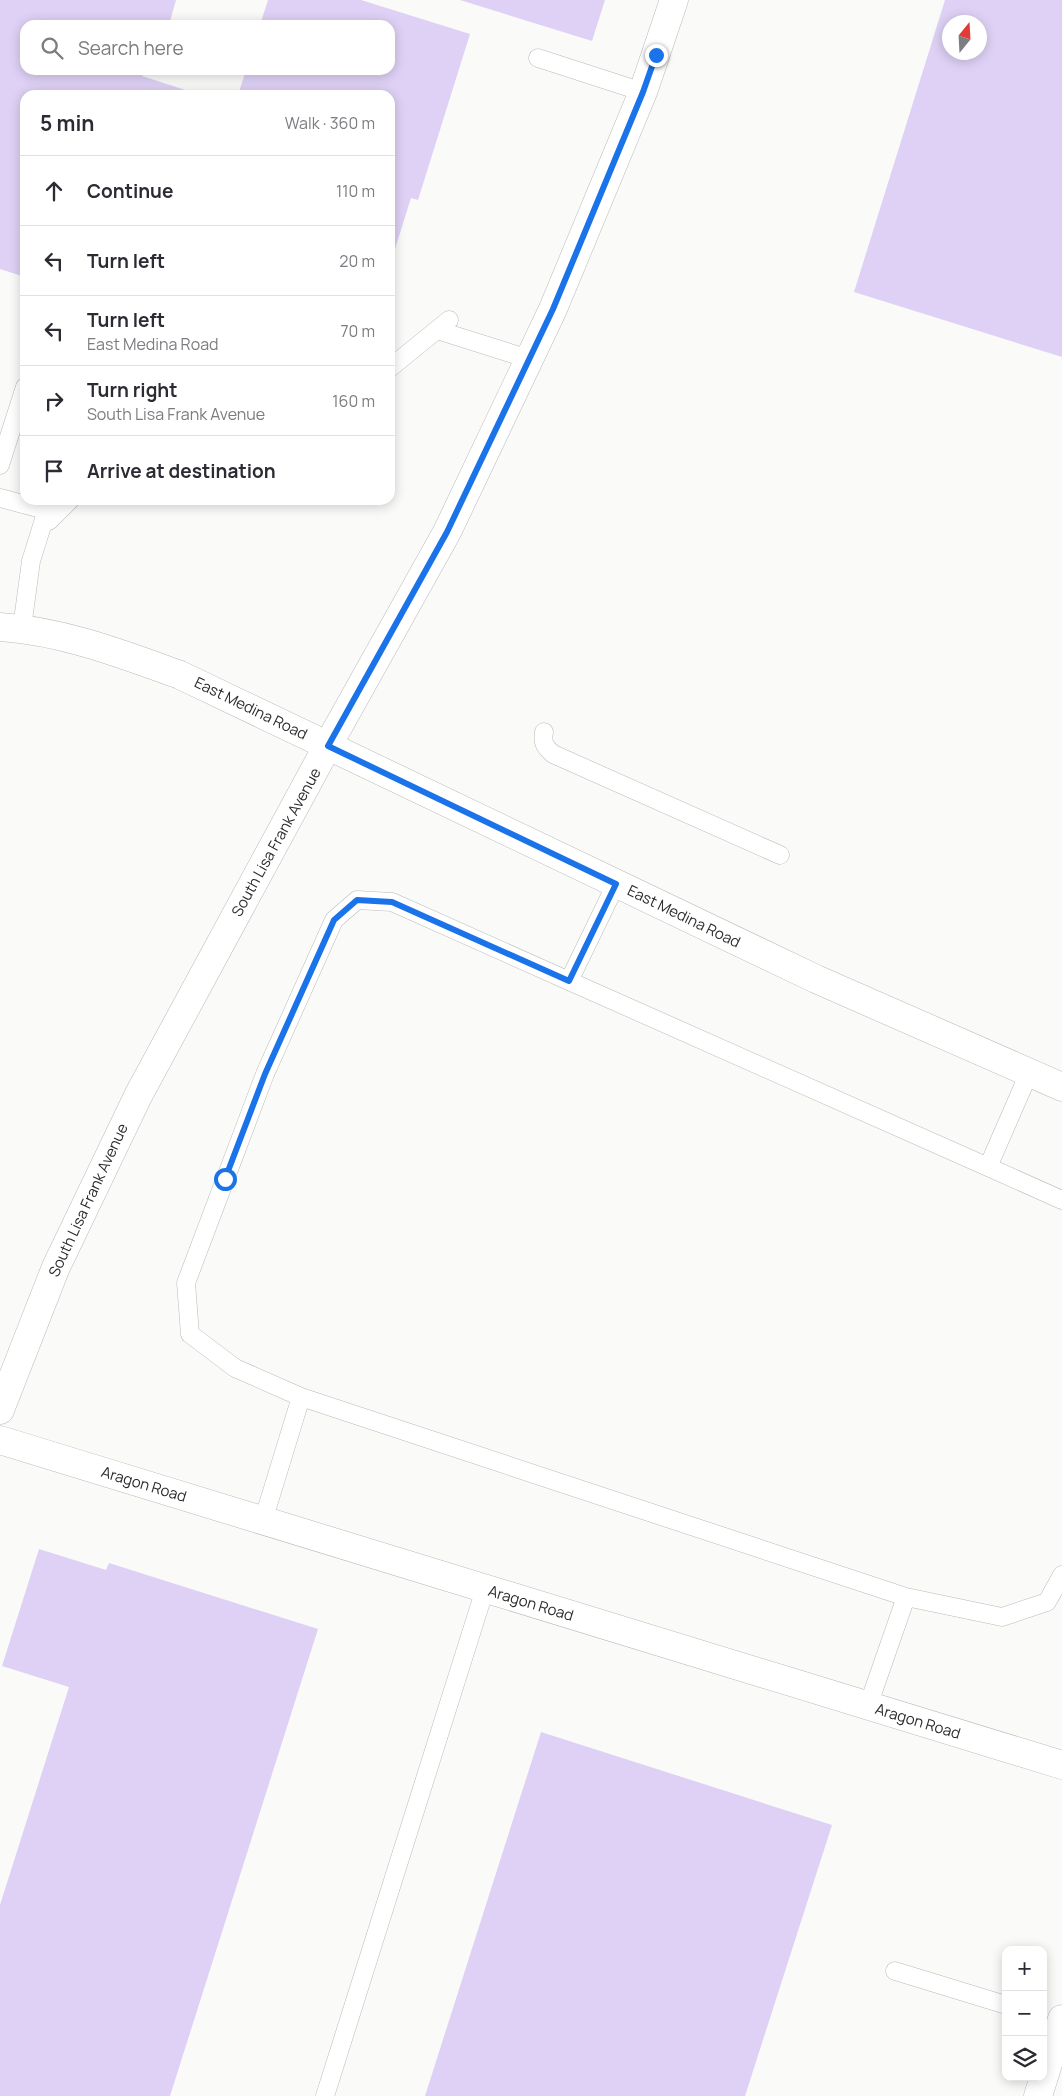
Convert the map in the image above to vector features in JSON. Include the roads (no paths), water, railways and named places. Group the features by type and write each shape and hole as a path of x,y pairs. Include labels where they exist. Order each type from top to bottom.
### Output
{"street":[{"name":"South Lisa Frank Avenue","path":"0,1410 56,1267 139,1094 328,746 447,532 557,300 643,92 674,0"},
{"name":"East Medina Road","path":"11,627 103,648 180,674 816,979 1062,1087"},
{"name":"Aragon Road","path":"0,1440 1062,1765"},
{"path":"1038,2096 1055,2019"}],"lane":[{"path":"538,58 643,92"},
{"path":"395,364 443,325 529,359"},
{"path":"0,465 20,403"},
{"path":"0,498 20,502"},
{"path":"11,627 41,528 51,508 36,505"},
{"path":"544,732 543,740 545,747 553,754 780,855"},
{"path":"569,981 616,884"},
{"path":"1062,1200 392,902 357,900 334,920 265,1074 186,1283 190,1334 235,1368 301,1398 906,1597 1002,1617 1047,1602 1062,1575"},
{"path":"988,1167 1029,1073"},
{"path":"264,1521 301,1398"},
{"path":"325,2096 485,1589"},
{"path":"868,1706 906,1597"},
{"path":"895,1971 1002,2004"}]}
